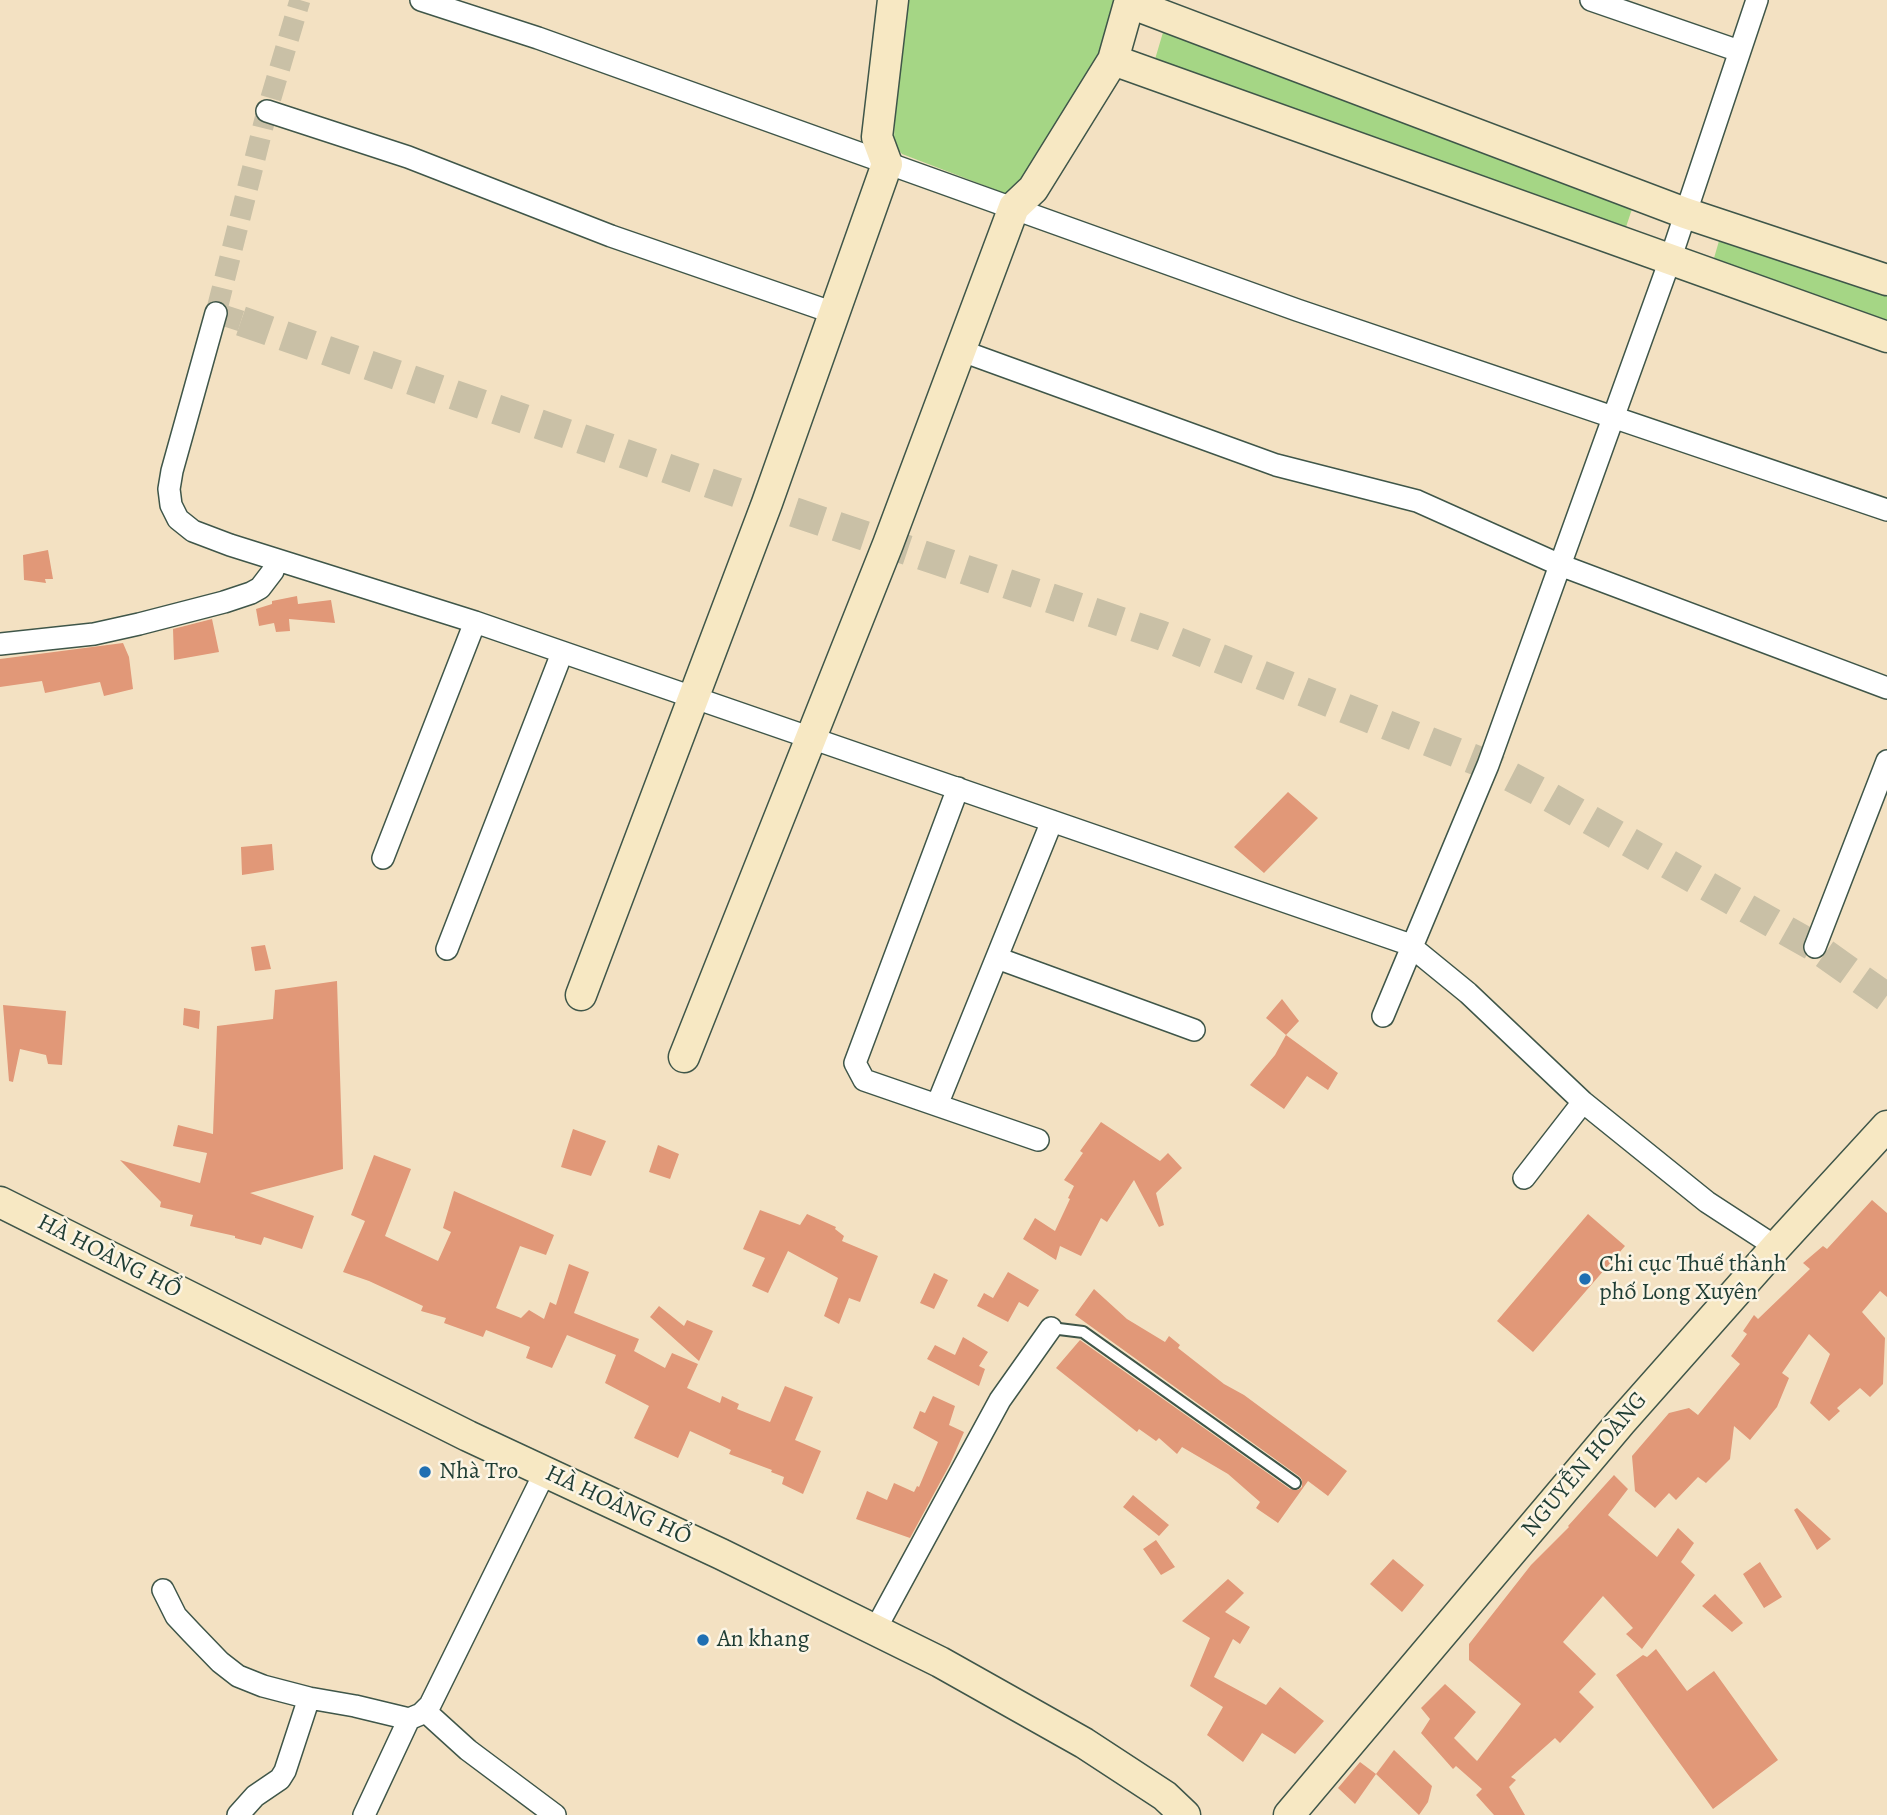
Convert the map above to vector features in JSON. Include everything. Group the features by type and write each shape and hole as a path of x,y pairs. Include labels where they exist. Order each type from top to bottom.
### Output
{"street":[{"path":"421,0 551,43 1297,310 1887,510"},
{"path":"581,995 766,503 887,164 877,137 893,0"},
{"path":"1591,0 1739,51"},
{"path":"1382,1016 1488,765 1670,260 1757,0"},
{"path":"684,1057 962,351 1014,207 1033,189 1113,60 1130,1 1685,213 1887,280"},
{"path":"1113,60 1887,337"},
{"path":"267,111 408,157 611,236 834,313"},
{"path":"216,313 169,489 171,505 178,519 193,531 694,696 1411,947 1468,993 1583,1102 1707,1202 1776,1247"},
{"path":"962,351 1276,465 1417,501 1560,565 1887,688"},
{"path":"0,645 94,634 224,602 260,588 273,571 276,560"},
{"path":"383,858 475,622"},
{"path":"447,948 562,653"},
{"path":"1815,947 1887,761"},
{"path":"958,788 855,1063 864,1080 1038,1140"},
{"path":"937,1105 1052,821"},
{"path":"997,958 1194,1030"},
{"path":"1524,1178 1583,1102"},
{"name":"NGUYỄN HOÀNG","path":"1290,1813 1621,1422 1887,1126"},
{"name":"HÀ HOÀNG HỔ","path":"0,1202 468,1436 722,1554 881,1618 940,1662 1084,1742 1164,1796 1185,1815"},
{"path":"881,1618 1000,1400 1051,1328"},
{"path":"364,1815 545,1472"},
{"path":"163,1590 176,1616 220,1662 238,1676 263,1686 309,1698 417,1715 555,1815"},
{"path":"238,1815 255,1796 280,1779 285,1772 309,1698"}],"lane":[{"path":"1051,1328 1083,1332 1295,1483"}],"green space":[{"path":"905,0 1116,0 1092,75 1030,177 1011,191 1004,193 902,154 897,148 894,139 897,68"},
{"path":"1164,29 1634,203 1624,233 1153,66"},
{"path":"1721,234 1887,288 1887,320 1712,265"}],"building":[{"path":"48,550 53,579 45,579 46,583 24,580 23,555"},
{"path":"297,596 298,604 331,600 335,623 289,619 290,631 276,632 274,623 259,626 256,609 272,604 272,601"},
{"path":"212,619 219,652 174,660 173,629"},
{"path":"123,643 129,657 133,689 104,696 100,682 45,693 42,681 0,687 0,659"},
{"path":"1288,792 1318,818 1264,873 1234,847"},
{"path":"272,844 274,870 242,875 241,847"},
{"path":"265,945 271,969 255,971 251,947"},
{"path":"337,981 343,1169 250,1193 314,1216 302,1249 264,1237 261,1245 190,1226 193,1215 160,1207 161,1202 120,1160 200,1183 207,1153 173,1146 178,1125 213,1134 217,1026 273,1019 275,990"},
{"path":"1282,999 1299,1021 1286,1035 1266,1018"},
{"path":"3,1005 66,1011 62,1065 48,1064 46,1055 20,1049 13,1082 9,1081"},
{"path":"184,1008 200,1011 199,1029 183,1025"},
{"path":"1286,1035 1338,1073 1328,1090 1307,1076 1284,1109 1250,1085 1275,1055"},
{"path":"1101,1122 1160,1161 1168,1153 1182,1168 1156,1193 1164,1225 1159,1227 1134,1180 1107,1222 1101,1218 1081,1256 1060,1246 1056,1260 1023,1239 1035,1218 1055,1231 1074,1186 1064,1180 1083,1153 1080,1151"},
{"path":"573,1129 606,1141 591,1176 561,1167"},
{"path":"658,1145 679,1154 670,1179 649,1172"},
{"path":"374,1155 411,1169 385,1236 438,1261 451,1232 443,1228 454,1191 554,1235 546,1255 520,1246 496,1308 521,1318 529,1310 544,1319 550,1302 556,1305 569,1264 589,1272 574,1313 639,1339 634,1351 665,1368 672,1353 698,1364 687,1388 720,1403 722,1396 739,1404 737,1409 770,1422 785,1386 813,1397 795,1440 821,1451 803,1494 782,1484 784,1477 771,1472 772,1470 729,1454 731,1450 690,1431 678,1458 634,1438 649,1406 605,1383 616,1355 567,1335 552,1368 526,1358 530,1347 486,1330 483,1337 444,1323 446,1318 421,1311 423,1306 343,1272 365,1221 351,1215"},
{"path":"1872,1200 1887,1213 1887,1297 1880,1291 1862,1312 1885,1338 1883,1384 1870,1397 1860,1388 1837,1408 1840,1411 1829,1421 1810,1403 1830,1354 1809,1334 1782,1373 1789,1378 1777,1407 1750,1440 1734,1426 1730,1459 1706,1483 1698,1477 1676,1500 1669,1493 1655,1508 1635,1491 1632,1456 1669,1413 1689,1408 1698,1415 1740,1364 1731,1356 1747,1334 1743,1331 1754,1315 1758,1319 1810,1269 1803,1263 1823,1246 1827,1249"},
{"path":"760,1210 800,1225 807,1214 836,1227 844,1236 842,1241 878,1256 860,1302 849,1298 839,1324 824,1316 838,1278 788,1251 768,1293 752,1286 765,1258 743,1249"},
{"path":"1588,1214 1625,1246 1533,1352 1497,1321"},
{"path":"1008,1272 1039,1290 1028,1307 1019,1302 1008,1322 977,1306 984,1293 993,1298"},
{"path":"934,1273 948,1280 934,1309 920,1303"},
{"path":"1094,1289 1127,1319 1165,1342 1169,1336 1180,1345 1178,1348 1224,1384 1244,1395 1347,1471 1328,1496 1308,1481 1278,1523 1256,1508 1260,1502 1228,1474 1182,1447 1177,1454 1159,1438 1156,1441 1139,1429 1137,1432 1056,1368 1080,1340 1290,1489 1298,1490 1302,1487 1300,1477 1075,1315"},
{"path":"659,1306 684,1326 687,1320 713,1331 699,1361 650,1317"},
{"path":"963,1337 988,1352 979,1366 985,1369 979,1386 927,1359 935,1345 955,1355"},
{"path":"933,1396 955,1406 949,1425 964,1432 910,1538 856,1519 867,1491 887,1500 894,1483 914,1492 917,1486 919,1487 938,1442 913,1428 920,1411 925,1413"},
{"path":"1614,1475 1628,1489 1608,1515 1657,1557 1678,1528 1694,1543 1681,1562 1695,1575 1642,1649 1626,1634 1633,1628 1603,1596 1563,1642 1596,1674 1579,1692 1594,1707 1560,1743 1555,1738 1511,1777 1516,1780 1509,1787 1525,1815 1494,1815 1476,1795 1482,1789 1456,1766 1453,1769 1421,1733 1430,1719 1421,1708 1445,1684 1476,1712 1454,1738 1477,1761 1521,1704 1469,1660 1469,1644 1531,1565 1569,1527"},
{"path":"1133,1495 1169,1525 1159,1536 1123,1507"},
{"path":"1797,1508 1831,1539 1817,1550 1794,1510"},
{"path":"1156,1540 1175,1567 1161,1575 1143,1549"},
{"path":"1393,1559 1424,1585 1402,1612 1370,1584"},
{"path":"1760,1562 1782,1597 1764,1608 1743,1574"},
{"path":"1228,1579 1244,1593 1225,1612 1250,1627 1240,1644 1233,1639 1214,1677 1266,1705 1280,1687 1324,1721 1295,1754 1262,1733 1243,1762 1207,1735 1223,1707 1190,1686 1210,1638 1182,1621"},
{"path":"1715,1594 1743,1623 1732,1632 1702,1606"},
{"path":"1656,1649 1687,1691 1714,1671 1778,1760 1713,1809 1616,1675"},
{"path":"1394,1750 1432,1786 1428,1802 1419,1815 1376,1774"},
{"path":"1360,1762 1376,1774 1355,1804 1338,1788"}],"tunnel":[{"path":"241,321 216,313 267,111 300,0"},
{"path":"241,321 767,503 1160,635 1488,765 1815,947 1887,998"}],"place":[{"name":"Chi cục Thuế thành phố Long Xuyên","path":"1585,1279"},
{"name":"Nhà Tro","path":"425,1472"},
{"name":"An khang","path":"703,1640"}]}
